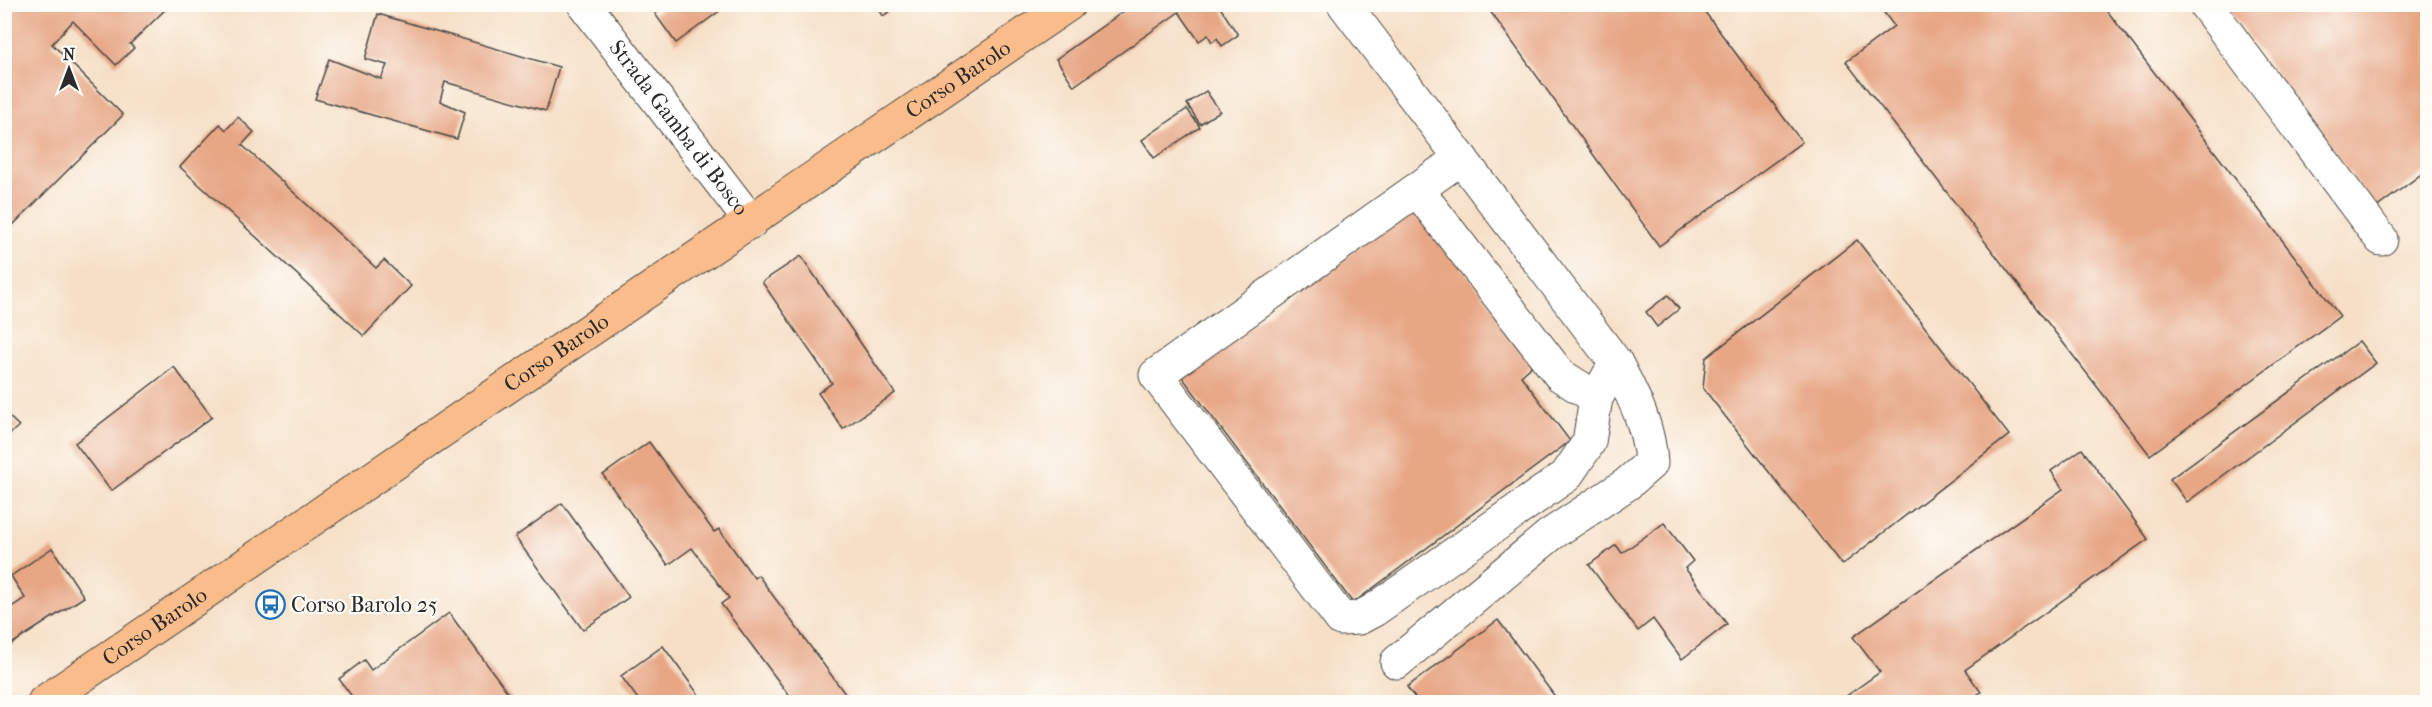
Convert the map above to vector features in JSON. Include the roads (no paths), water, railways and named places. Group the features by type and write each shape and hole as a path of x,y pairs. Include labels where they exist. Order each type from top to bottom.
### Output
{"main road":[{"name":"Corso Barolo","path":"44,702 1069,4"}],"street":[{"name":"Strada Gamba di Bosco","path":"584,4 751,222"},
{"path":"1344,4 1616,363 1642,414 1650,440 1652,463 1627,484 1550,535 1397,662"},
{"path":"2205,4 2381,239"},
{"path":"1461,158 1418,191 1156,375 1341,620 1359,618 1374,610 1566,476 1589,442 1596,398 1616,363"},
{"path":"1418,191 1560,375 1596,398"}],"place":[{"name":"Corso Barolo 25","path":"270,605"}]}
